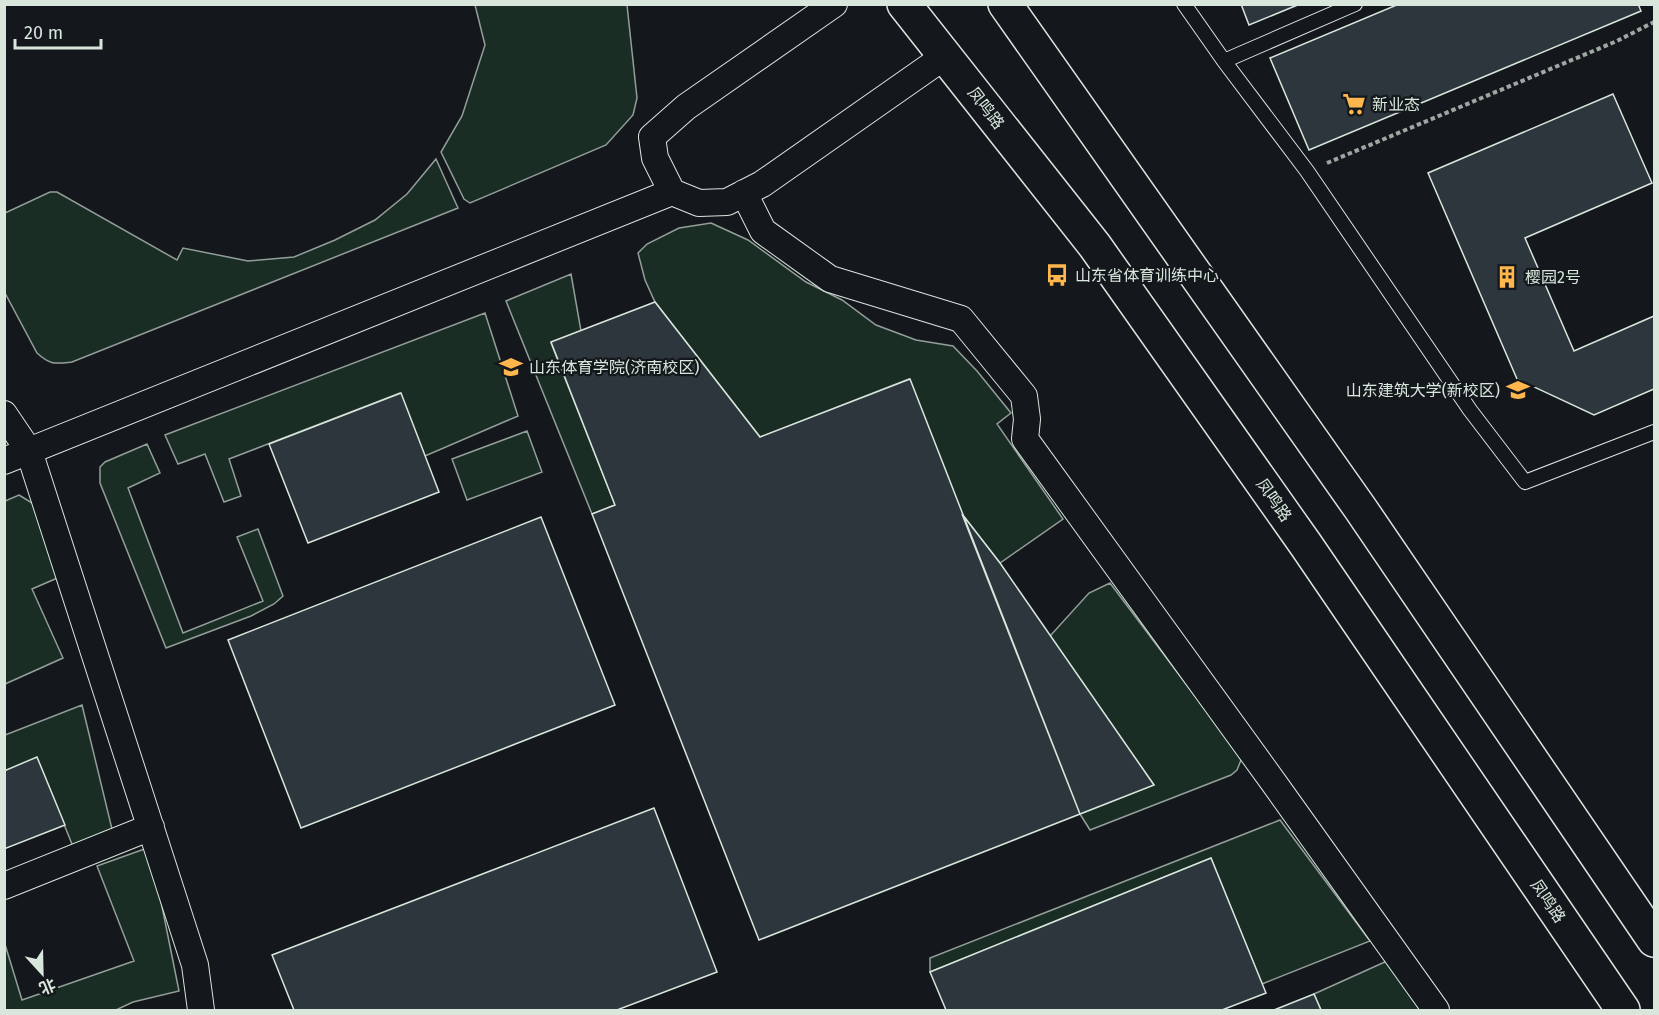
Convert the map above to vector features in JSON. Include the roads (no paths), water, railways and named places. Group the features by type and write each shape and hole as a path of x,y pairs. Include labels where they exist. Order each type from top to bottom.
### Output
{"main road":[{"name":"凤鸣路","path":"904,4 1095,246 1306,545 1623,1011"},
{"path":"1005,4 1360,508 1654,940"}],"street":[{"path":"834,4 686,107 652,137 655,158 672,192 699,204 727,202 762,184 945,56"},
{"path":"4,462 672,192"},
{"path":"744,193 763,231 830,279 961,319 1024,396 1027,419 1025,439 1436,1011"},
{"path":"4,414 29,452 195,965 201,1011"},
{"path":"4,886 151,827"}],"lane":[{"path":"1184,4 1307,171 1470,410 1525,482 1654,432"},
{"path":"1224,61 1355,4"}],"place":[{"name":"新业态","path":"1354,104"},
{"name":"山东省体育训练中心","path":"1057,275"},
{"name":"樱园2号","path":"1507,277"},
{"name":"山东体育学院(济南校区)","path":"511,367"},
{"name":"山东建筑大学(新校区)","path":"1518,390"}]}
